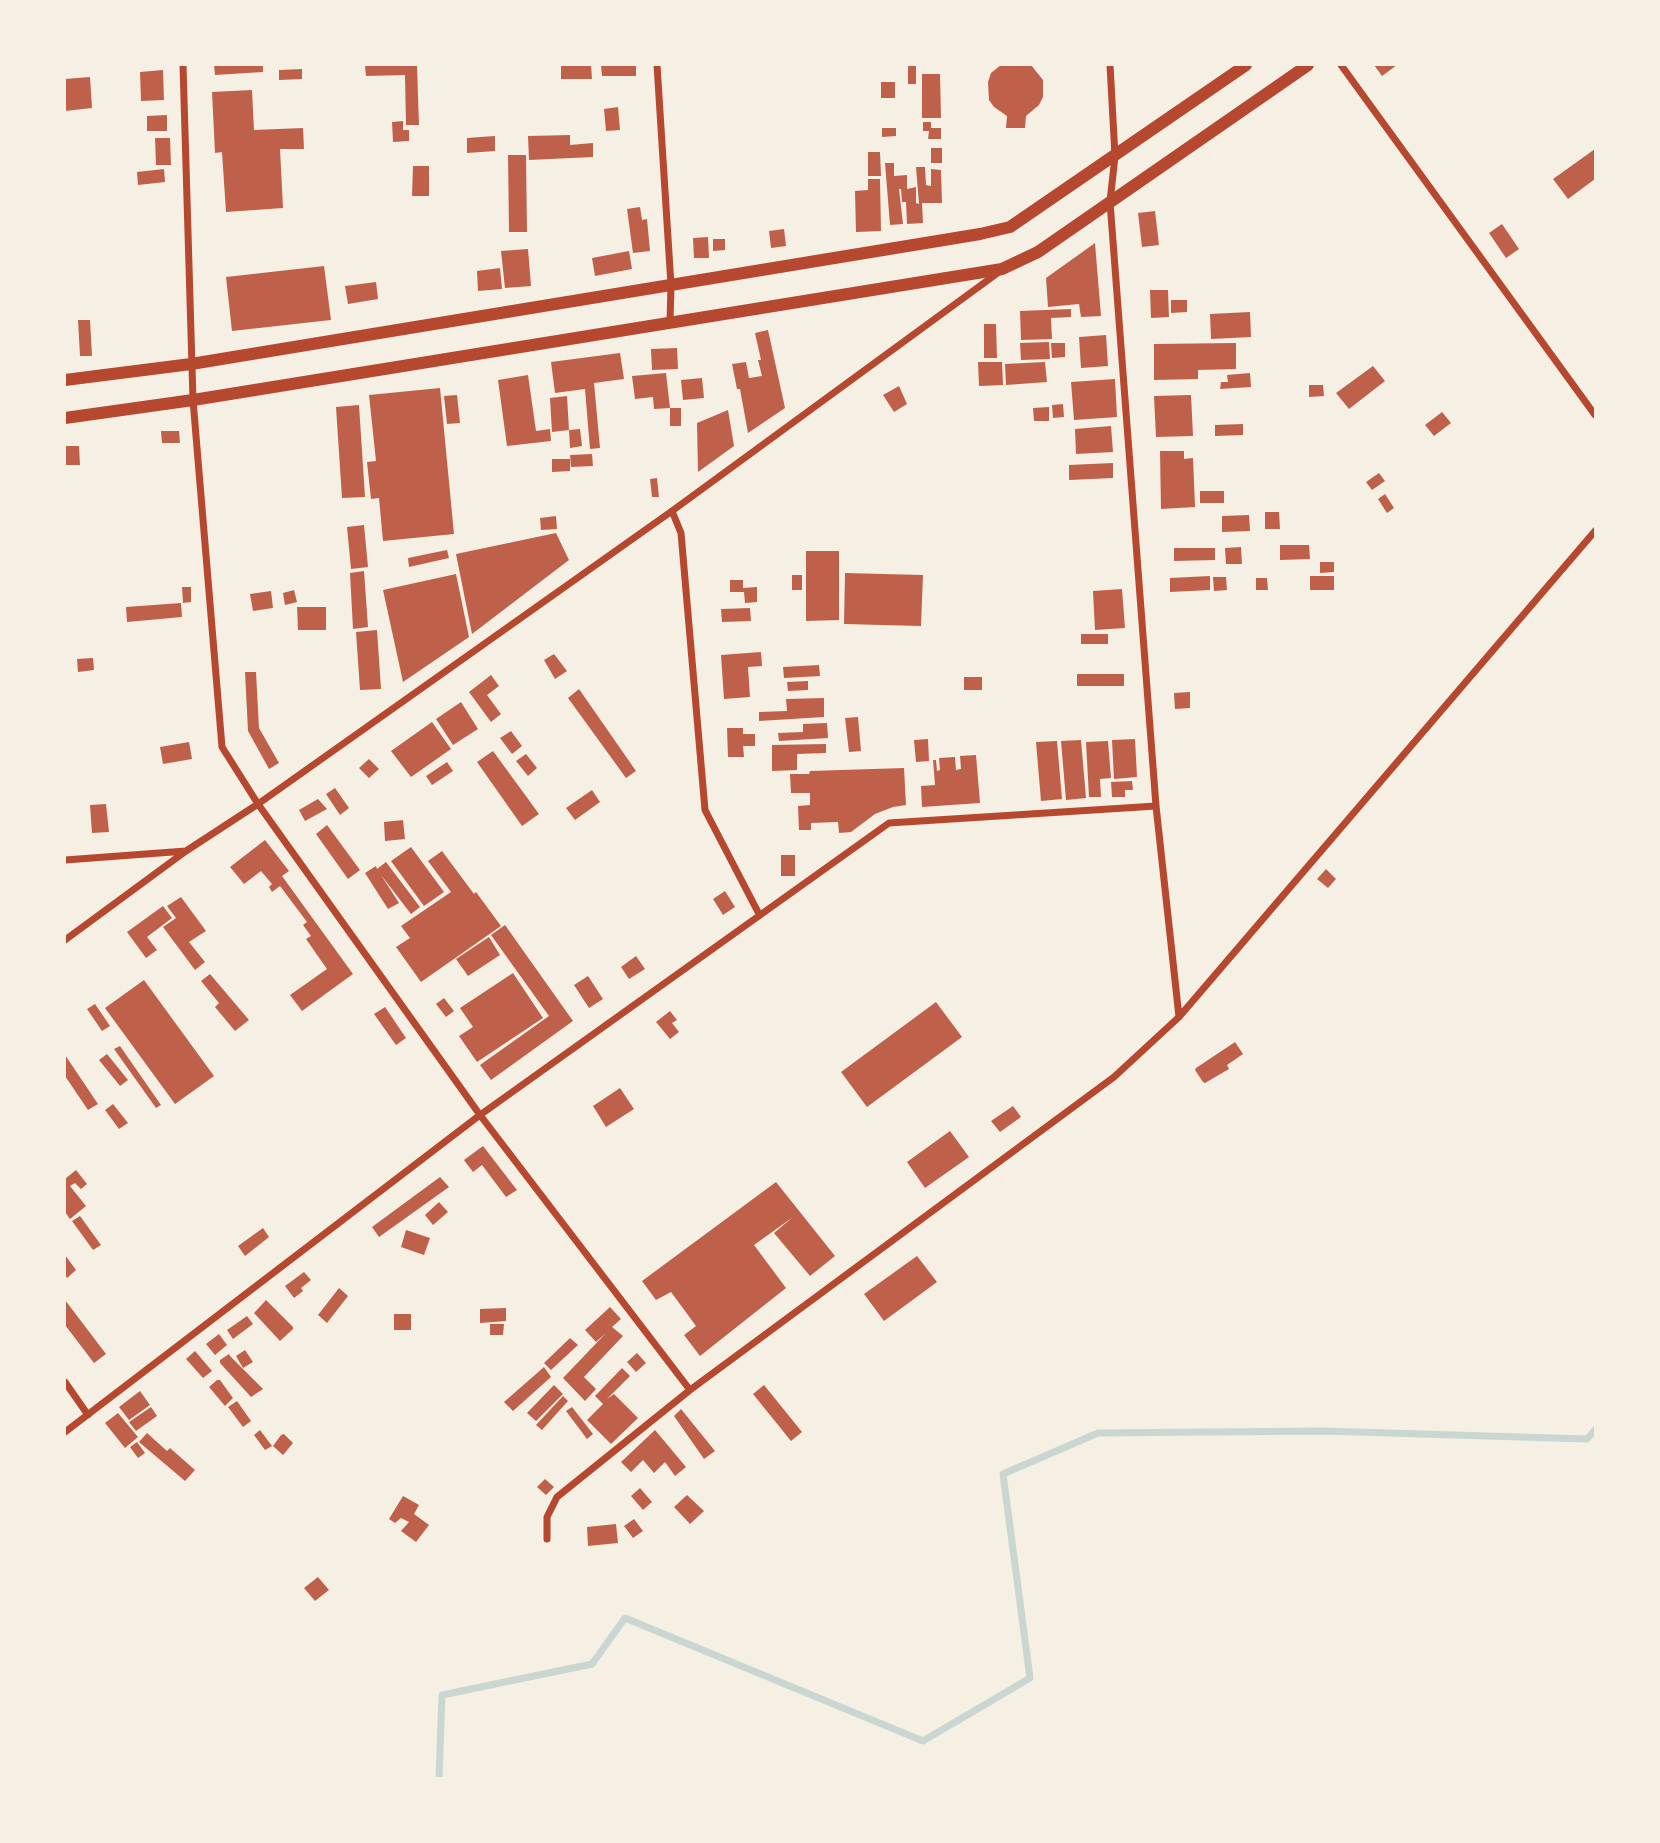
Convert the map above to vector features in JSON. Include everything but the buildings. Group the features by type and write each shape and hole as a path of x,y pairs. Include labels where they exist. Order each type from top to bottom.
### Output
{"street":[{"path":"183,65 193,400 222,747 258,804 480,1115 690,1390"},
{"path":"657,65 671,285 670,322"},
{"path":"1110,65 1115,156 1110,202 1156,806 1179,1017"},
{"path":"65,380 191,364 1010,227 1246,65"},
{"path":"65,940 186,851 258,804 672,511 1003,269 1038,252 1308,65"},
{"path":"1341,65 1595,415"},
{"path":"65,418 193,400 1003,269"},
{"path":"672,511 681,533 705,810 760,914"},
{"path":"547,1539 547,1517 557,1497 690,1390 1114,1077 1179,1017 1595,531"},
{"path":"65,1432 480,1115 889,822 1156,806"},
{"path":"65,860 186,851"},
{"path":"65,1382 88,1415"}],"waterway":[{"path":"439,1778 442,1695 592,1664 625,1618 923,1741 1030,1678 1003,1474 1098,1433 1322,1431 1587,1439 1595,1430"}]}
